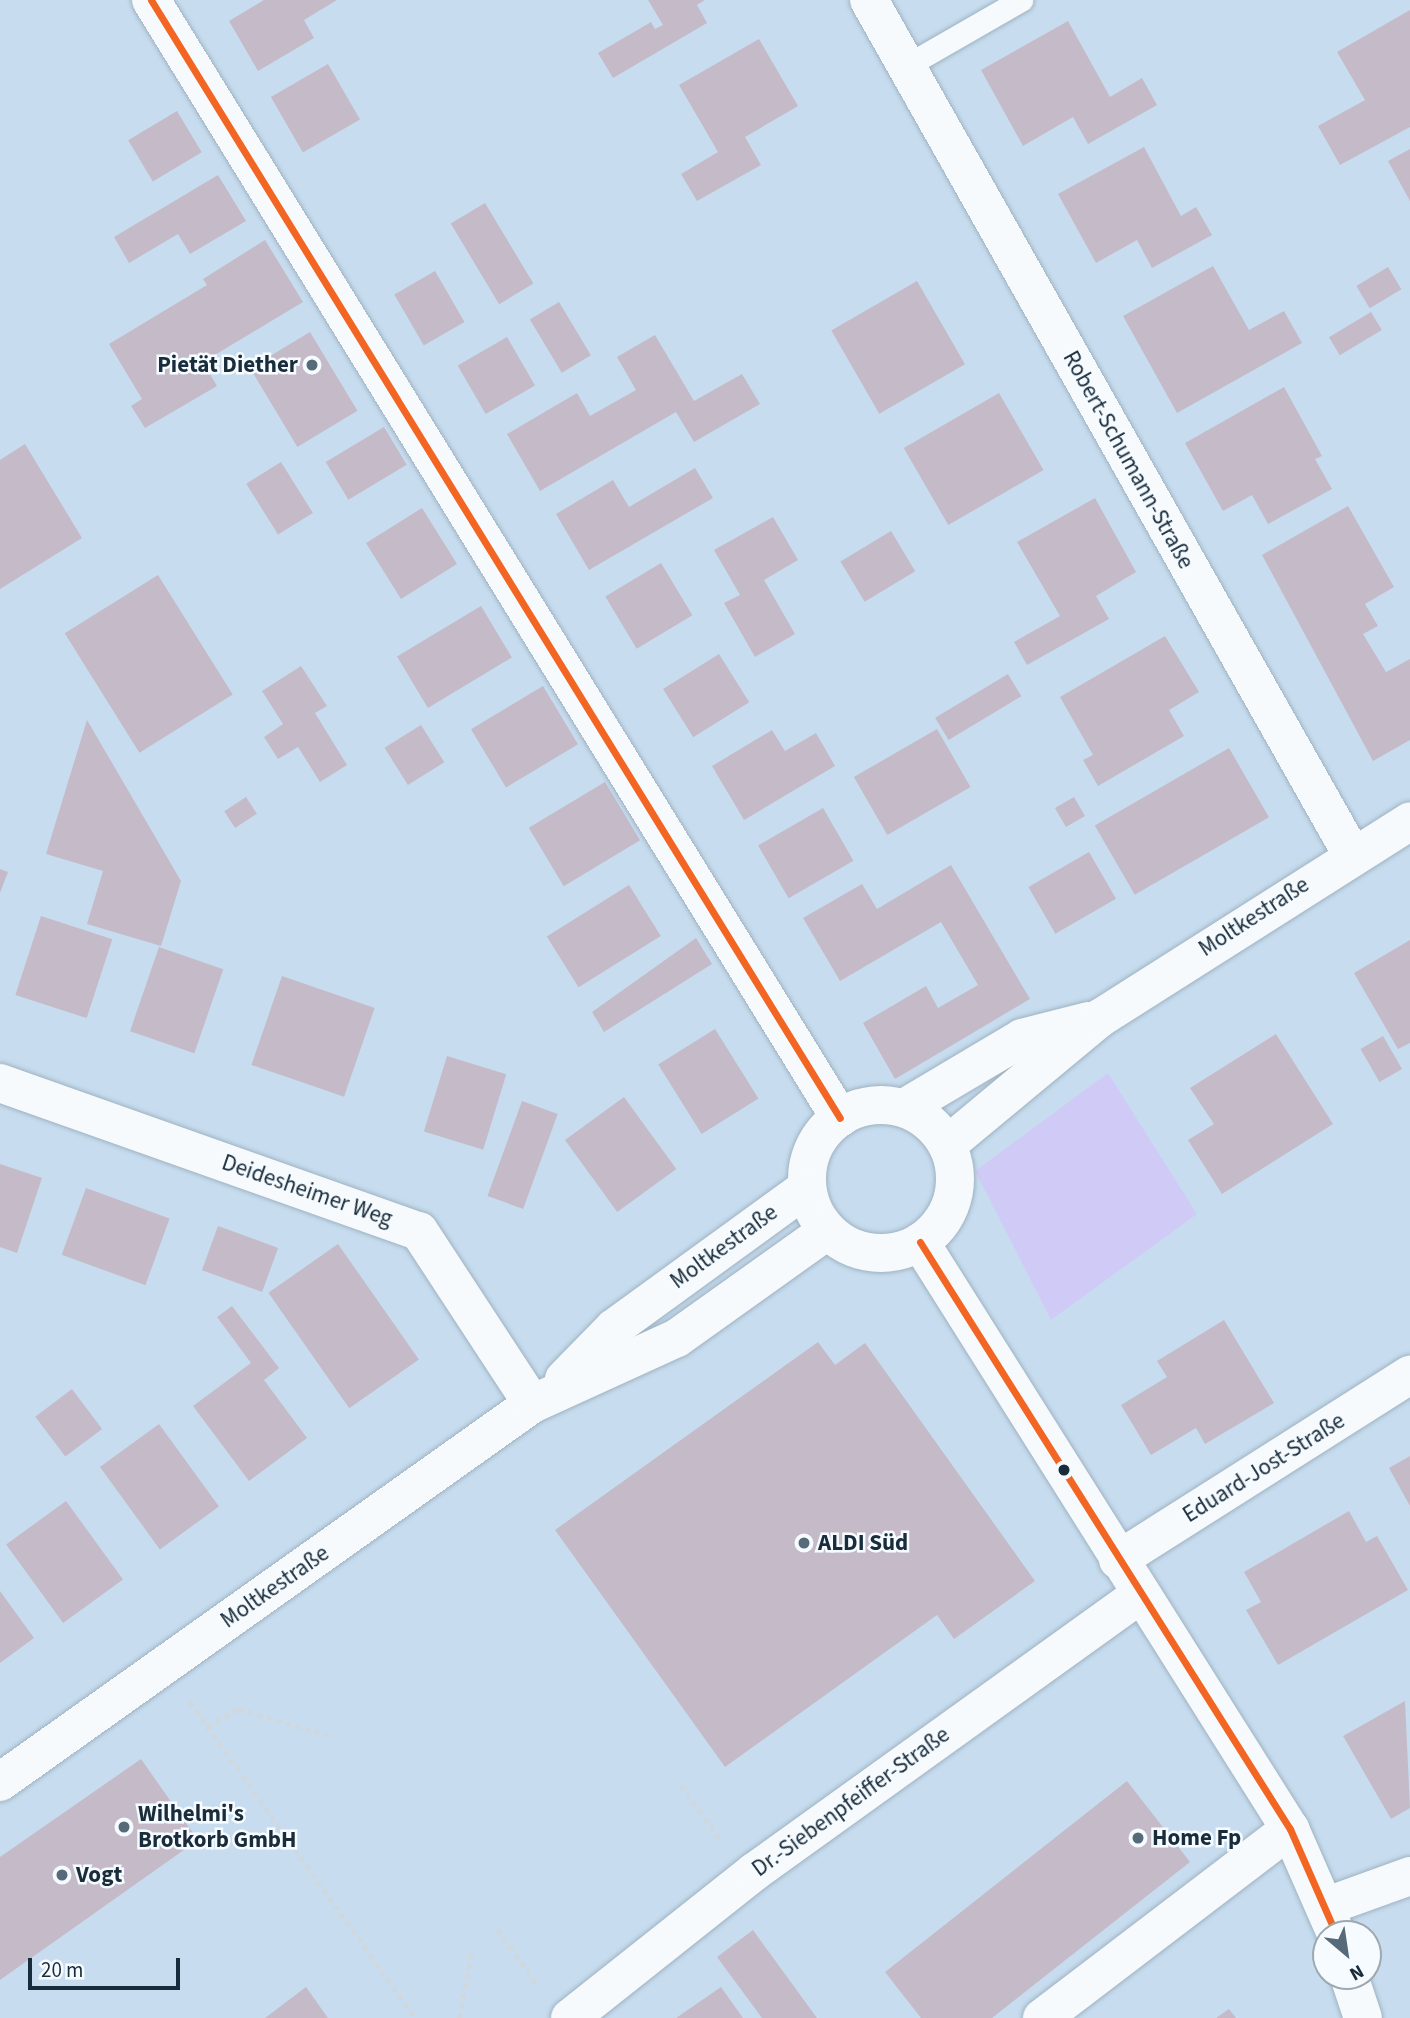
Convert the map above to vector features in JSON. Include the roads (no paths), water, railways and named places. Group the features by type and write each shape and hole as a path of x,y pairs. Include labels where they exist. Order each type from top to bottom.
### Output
{"street":[{"path":"151,0 840,1118 811,1155 807,1188"},
{"name":"Robert-Schumann-Straße","path":"869,0 1351,853"},
{"name":"Moltkestraße","path":"947,1145 1100,1018 1351,853 1410,821"},
{"name":"Moltkestraße","path":"840,1118 882,1105 904,1108 1023,1038 1100,1018"},
{"name":"Deidesheimer Weg","path":"0,1083 419,1231 541,1399"},
{"path":"827,1231 858,1250 879,1254 920,1242 951,1204 955,1180 947,1145 924,1119 904,1108"},
{"name":"Moltkestraße","path":"0,1782 541,1399 614,1328 807,1188 827,1231 677,1338 541,1399"},
{"path":"920,1242 1139,1595 1290,1829 1332,1920 1410,1876"},
{"name":"Eduard-Jost-Straße","path":"1118,1560 1410,1375"},
{"name":"Dr.-Siebenpfeiffer-Straße","path":"557,2007 754,1872 1139,1595"},
{"path":"1042,2018 1290,1829"},
{"path":"1354,1990 1363,2018"}],"lane":[{"path":"905,66 1021,0"}],"place":[{"name":"Pietät Diether","path":"312,365"},
{"name":"ALDI Süd","path":"804,1543"},
{"name":"Wilhelmi's Brotkorb GmbH","path":"124,1827"},
{"name":"Home Fp","path":"1138,1838"},
{"name":"Vogt","path":"62,1875"}]}
